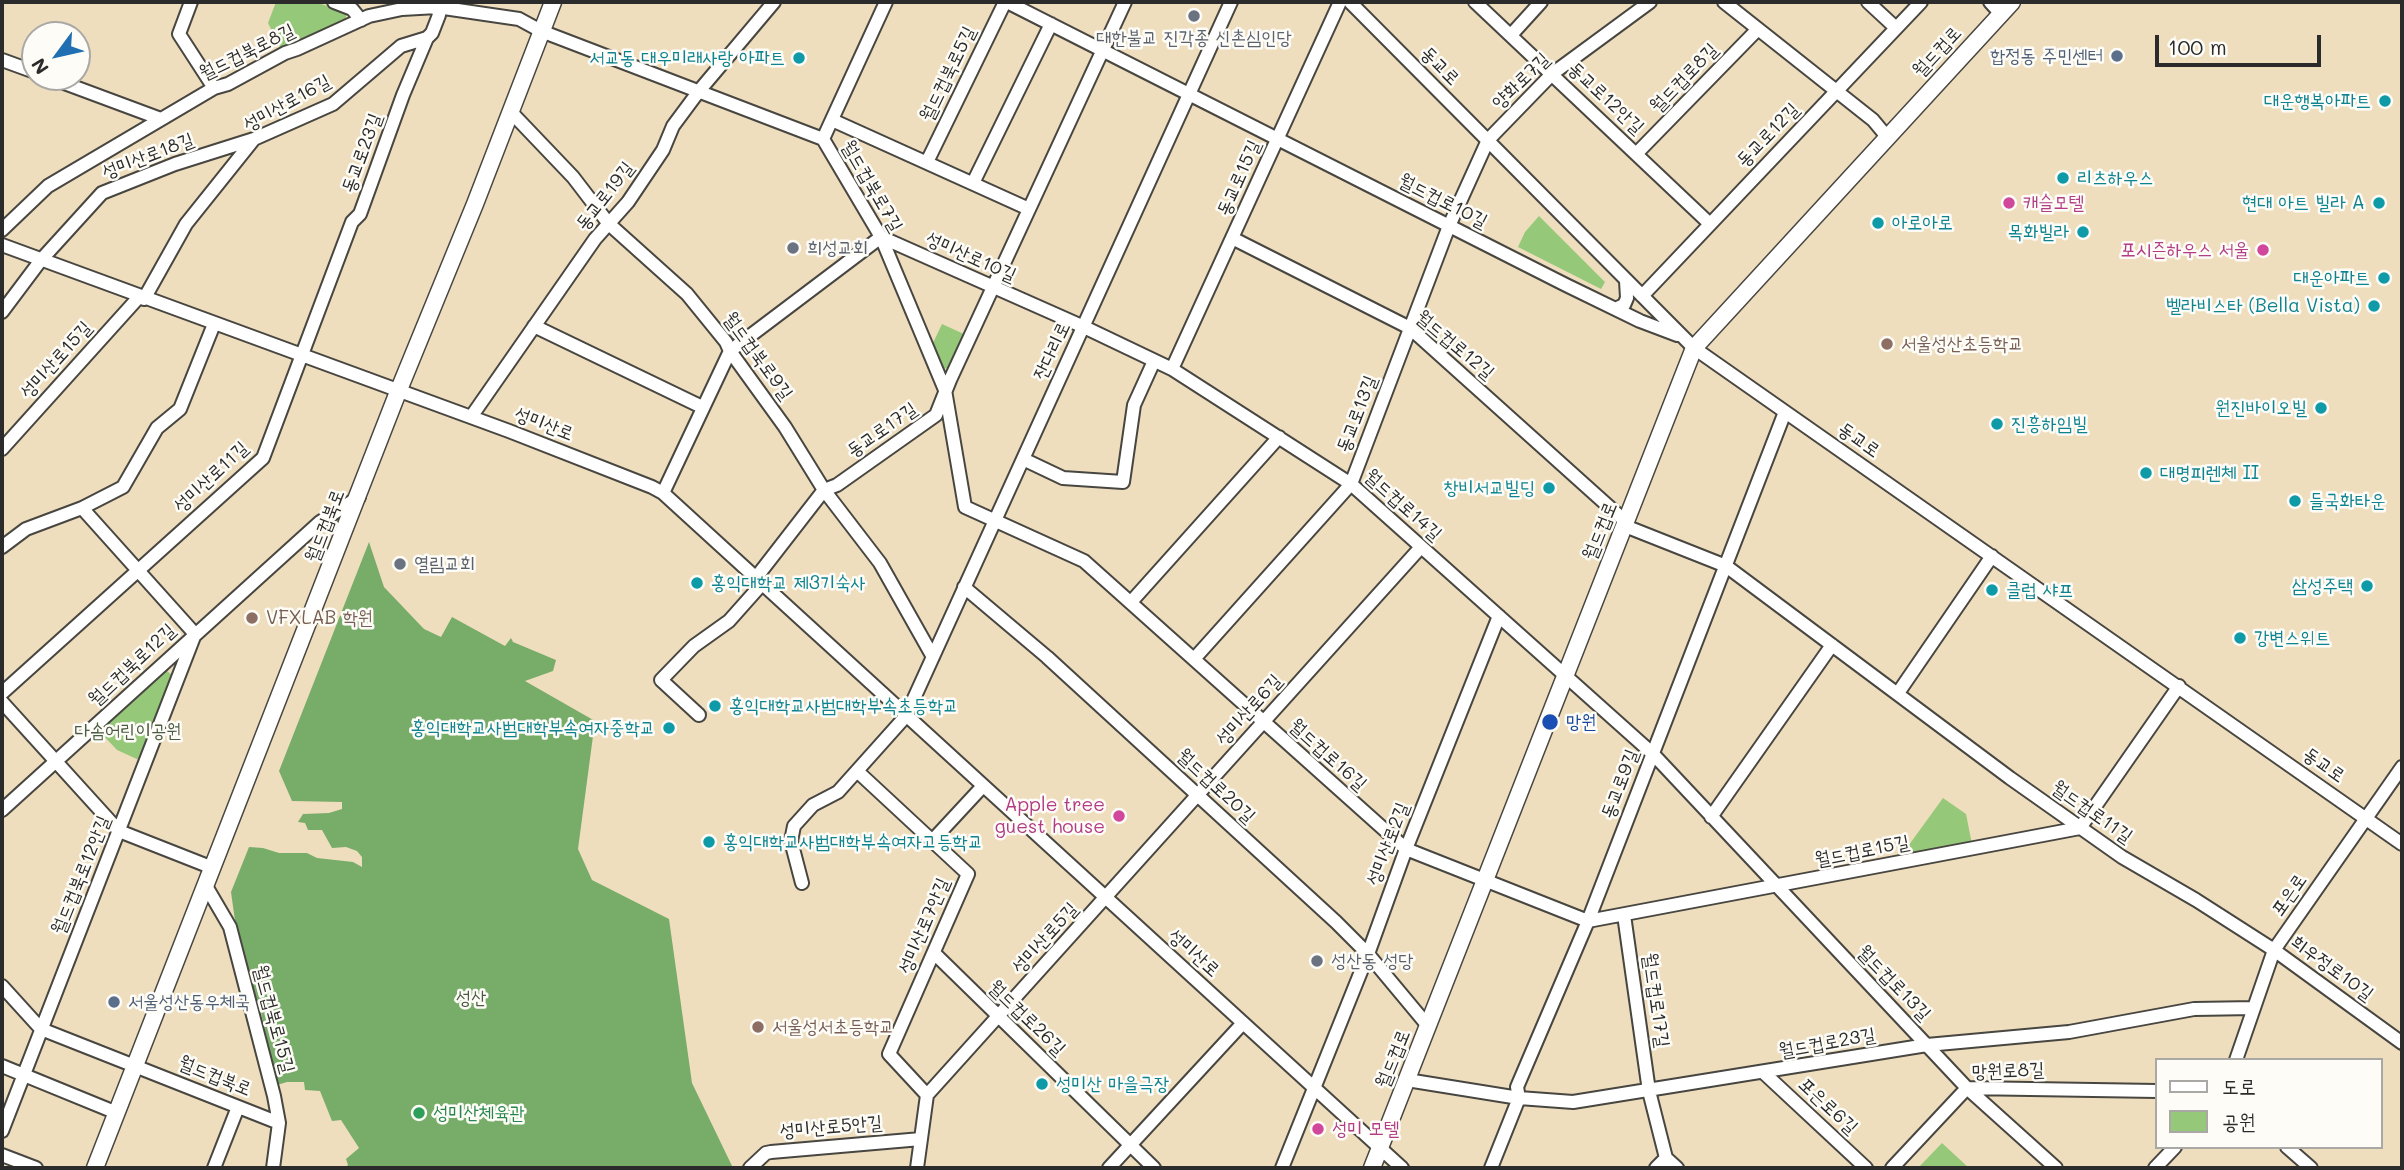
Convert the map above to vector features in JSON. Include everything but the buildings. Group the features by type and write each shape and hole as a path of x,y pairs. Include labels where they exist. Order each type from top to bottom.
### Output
{"main road":[{"name":"월드컵북로","path":"95,1168 552,2"},
{"name":"월드컵로","path":"1372,1168 1625,524 1688,342 1888,138 2007,8"}],"street":[{"path":"191,2 178,34 214,88"},
{"path":"334,2 352,9 361,20"},
{"name":"동교로19길","path":"471,417 595,239 628,202 663,150 673,126 774,2"},
{"path":"823,139 886,2"},
{"name":"월드컵북로5길","path":"927,162 1006,2 1188,95"},
{"name":"동교로17길","path":"699,715 662,680 694,646 729,621 824,490 837,485 936,415 945,390 1125,2"},
{"name":"잔다리로","path":"802,883 791,841 794,826 813,805 838,792 906,716 1231,2"},
{"name":"동교로15길","path":"1172,369 1339,2"},
{"name":"동교로","path":"1350,2 1688,342 2402,844"},
{"name":"동교로12안길","path":"1475,2 1710,223"},
{"path":"1511,35 1541,2"},
{"name":"양화로7길","path":"1488,140 1552,74 1650,2"},
{"path":"1724,2 1873,120 1888,138"},
{"path":"1868,2 1896,28"},
{"name":"동교로12길","path":"1642,296 1921,2"},
{"path":"1990,2 2007,8"},
{"name":"월드컵북로8길","path":"2,230 48,186 214,88 228,84 285,52 297,50 369,16 438,4 519,19 541,31"},
{"name":"동교로23길","path":"301,355 352,222 360,214 427,38 432,33 439,15 438,4"},
{"path":"973,183 1051,24"},
{"name":"월드컵로8길","path":"1637,153 1758,29"},
{"name":"월드컵북로7길","path":"541,31 823,139 881,237 945,390 965,507 995,521"},
{"name":"성미산로16길","path":"142,298 186,224 254,139 332,104 401,46 427,38"},
{"path":"2,60 21,67"},
{"path":"86,91 161,119"},
{"name":"월드컵로10길","path":"1188,95 1640,321 1688,342"},
{"name":"월드컵북로9길","path":"510,111 573,177 609,224 687,294 726,342 785,427 824,490 880,563 933,657"},
{"path":"832,120 1029,209"},
{"name":"성미산로18길","path":"2,312 41,260 89,205 105,192 175,164 254,139"},
{"name":"동교로13길","path":"1194,659 1351,484 1449,226 1488,140"},
{"path":"663,493 730,351 881,237"},
{"name":"성미산로10길","path":"881,237 993,289 1084,327"},
{"name":"월드컵로12길","path":"1233,237 1410,328 1625,524"},
{"name":"성미산로","path":"2,245 471,417 652,486 663,493 1402,1168"},
{"path":"1616,308 1625,304 1626,281"},
{"name":"성미산로15길","path":"2,449 142,298"},
{"path":"2,547 26,528 82,508 123,486 157,428 180,409 214,324"},
{"path":"534,326 702,407"},
{"name":"월드컵로14길","path":"1084,327 1172,369 1351,484 1566,677"},
{"name":"성미산로11길","path":"2,693 263,458 301,355"},
{"path":"1023,459 1063,478 1123,482 1134,405 1154,361"},
{"name":"동교로9길","path":"1491,1168 1519,1098 1517,1087 1588,922 1785,412"},
{"path":"1131,602 1279,438"},
{"name":"월드컵북로12길","path":"2,810 320,522 359,497"},
{"path":"82,508 138,570"},
{"name":"월드컵로16길","path":"995,521 1084,561 1406,849 1485,882"},
{"name":"월드컵로11길","path":"1625,524 1726,566 2080,828 2122,857 2274,950"},
{"name":"성미산로6길","path":"1106,899 1421,547"},
{"path":"1898,693 1992,556"},
{"name":"월드컵북로12길","path":"138,570 195,634"},
{"name":"월드컵로20길","path":"964,587 1047,657 1368,954 1428,1026"},
{"name":"성미산로2길","path":"1282,1168 1499,616"},
{"name":"월드컵북로12안길","path":"2,1130 195,634"},
{"path":"1712,817 1832,645"},
{"name":"월드컵로13길","path":"1566,677 1653,754 1967,1088 2056,1168"},
{"path":"2080,828 2179,687"},
{"path":"2,702 119,831 213,868"},
{"name":"포은로","path":"2237,1058 2274,950 2402,767"},
{"name":"성미산로7안길","path":"857,771 968,874 889,1054 927,1095"},
{"path":"932,841 983,786"},
{"name":"월드컵로15길","path":"1588,922 2080,828"},
{"path":"1485,882 1588,922"},
{"name":"월드컵북로15길","path":"206,886 230,927 274,1096 279,1124 273,1168"},
{"name":"성미산로5길","path":"927,1095 1106,899"},
{"name":"월드컵로17길","path":"1624,915 1649,1091 1666,1158"},
{"name":"희우정로10길","path":"2274,950 2402,1043"},
{"name":"월드컵로26길","path":"934,953 1154,1168"},
{"path":"2,986 41,1029 136,1066"},
{"name":"월드컵로23길","path":"1407,1080 1519,1098 1573,1102 1927,1045 2069,1032 2194,1009 2254,1008"},
{"path":"1109,1168 1243,1023"},
{"path":"2,1066 117,1112"},
{"name":"월드컵북로","path":"136,1066 279,1124"},
{"name":"포은로6길","path":"1764,1073 1866,1168"},
{"name":"망원로8길","path":"1892,1168 1967,1088 2156,1091"},
{"path":"917,1168 927,1095"},
{"path":"214,1168 238,1107"},
{"name":"성미산로5안길","path":"750,1168 766,1153 771,1152 921,1139"},
{"path":"2155,1168 2173,1149"},
{"path":"2289,1149 2311,1168"},
{"path":"2,1155 36,1168"},
{"path":"1656,1168 1666,1158 1677,1168"}],"green space":[{"path":"276,2 316,2 346,13 346,22 282,51 268,23"},
{"path":"1539,216 1605,282 1601,289 1518,247 1525,232"},
{"path":"942,324 966,335 950,368 941,369 932,345"},
{"name":"성산","path":"369,542 384,587 424,629 441,637 452,617 505,646 511,638 513,642 556,660 553,671 525,681 595,721 578,849 592,880 669,919 692,1083 733,1168 345,1168 348,1165 346,1159 359,1148 341,1120 332,1121 320,1091 305,1090 304,1082 277,1085 260,1008 236,928 231,892 249,847 279,853 307,853 317,858 353,862 362,867 362,857 357,851 346,847 332,848 322,830 308,830 305,823 298,822 303,814 329,813 342,809 342,802 292,801 279,771"},
{"name":"다솜어린이공원","path":"166,670 172,675 139,760 117,750 99,731"},
{"path":"1943,798 1966,814 1972,844 1911,856 1906,849"},
{"path":"1942,1143 1969,1168 1918,1168"}],"place":[{"name":"대한불교 진각종 신촌심인당","path":"1194,16"},
{"name":"합정동 주민센터","path":"2117,56"},
{"name":"서교동 대우미래사랑 아파트","path":"799,58"},
{"name":"대운행복아파트","path":"2385,101"},
{"name":"리츠하우스","path":"2063,178"},
{"name":"캐슬모텔","path":"2009,203"},
{"name":"현대 아트 빌라 A","path":"2379,203"},
{"name":"아로아로","path":"1878,223"},
{"name":"목화빌라","path":"2083,232"},
{"name":"희성교회","path":"793,248"},
{"name":"포시즌하우스 서울","path":"2263,250"},
{"name":"대운아파트","path":"2384,278"},
{"name":"벨라비스타 (Bella Vista)","path":"2374,306"},
{"name":"서울성산초등학교","path":"1887,344"},
{"name":"원진바이오빌","path":"2321,408"},
{"name":"진흥하임빌","path":"1997,424"},
{"name":"대명피렌체 II","path":"2146,473"},
{"name":"창비서교빌딩","path":"1549,488"},
{"name":"들국화타운","path":"2295,501"},
{"name":"열림교회","path":"400,564"},
{"name":"홍익대학교 제3기숙사","path":"697,583"},
{"name":"삼성주택","path":"2367,586"},
{"name":"클럽 샤프","path":"1992,590"},
{"name":"VFXLAB 학원","path":"252,618"},
{"name":"강변스위트","path":"2240,638"},
{"name":"홍익대학교사범대학부속초등학교","path":"715,706"},
{"name":"망원","path":"1550,722"},
{"name":"홍익대학교사범대학부속여자중학교","path":"669,728"},
{"name":"Apple tree guest house","path":"1119,816"},
{"name":"홍익대학교사범대학부속여자고등학교","path":"709,842"},
{"name":"성산동 성당","path":"1317,961"},
{"name":"서울성산동우체국","path":"114,1002"},
{"name":"서울성서초등학교","path":"758,1027"},
{"name":"성미산 마을극장","path":"1042,1084"},
{"name":"성미산체육관","path":"419,1113"},
{"name":"성미 모텔","path":"1318,1129"}]}
